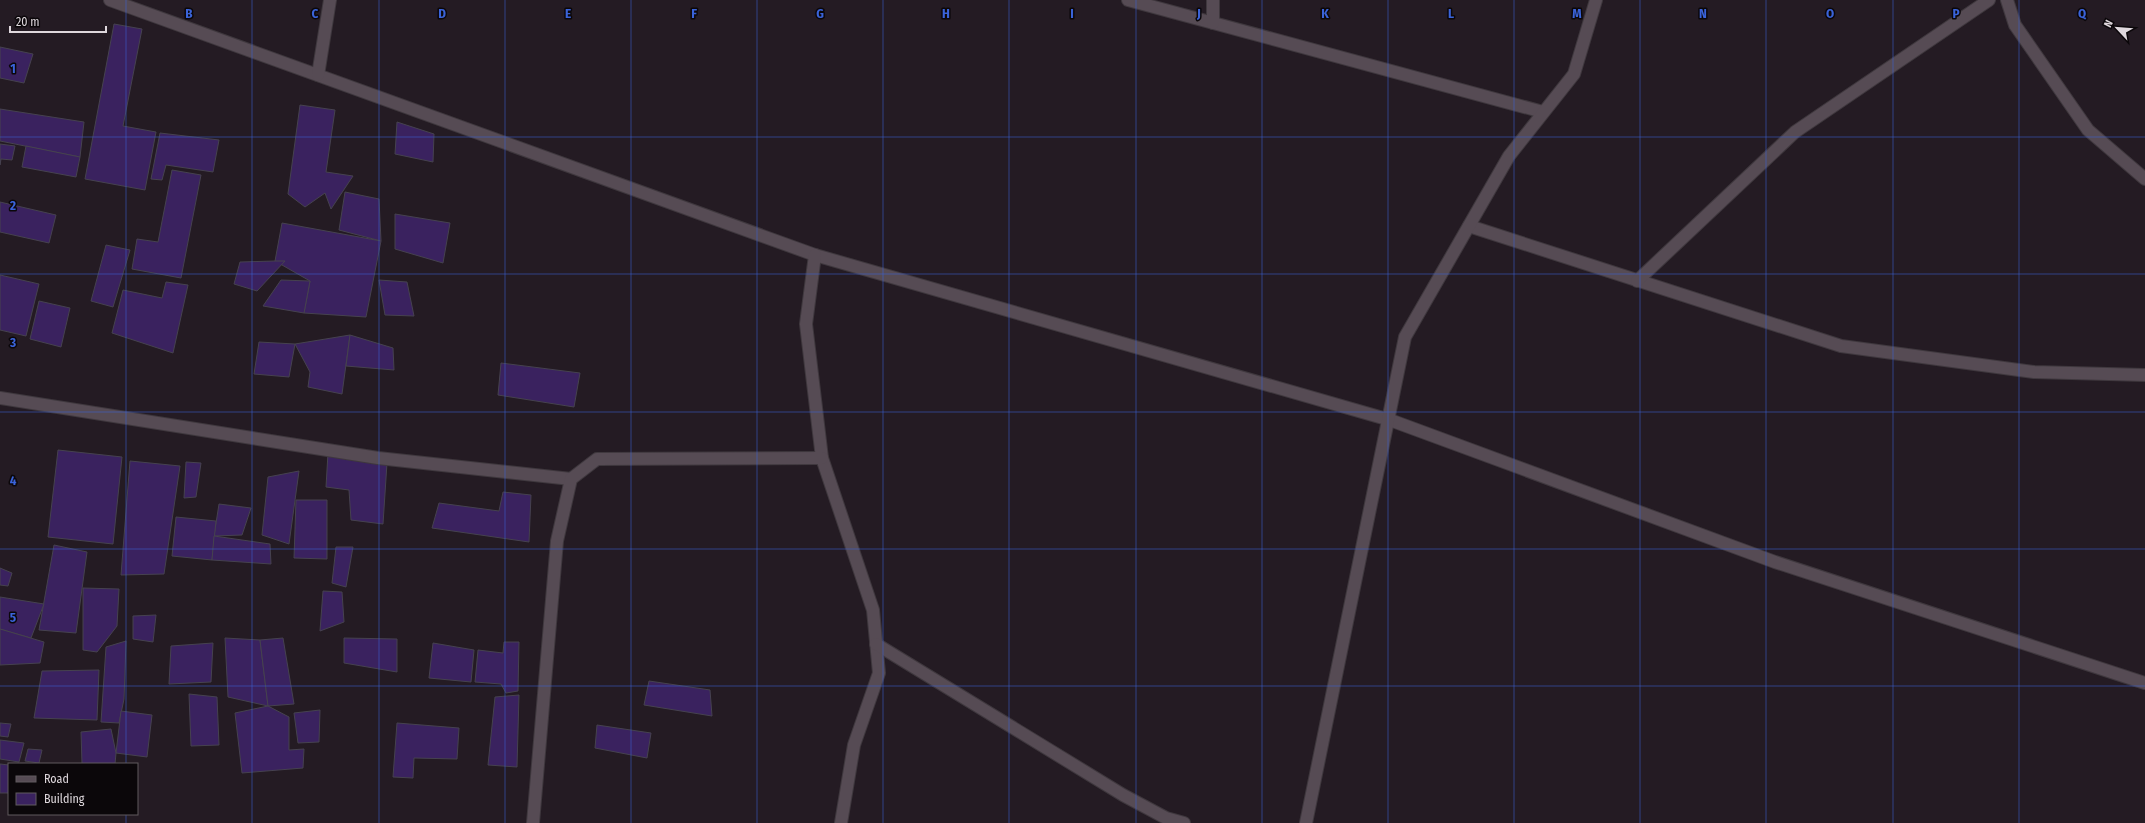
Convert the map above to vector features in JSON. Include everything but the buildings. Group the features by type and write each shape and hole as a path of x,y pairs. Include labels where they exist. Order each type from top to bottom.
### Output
{"street":[{"path":"110,0 815,255 1390,420 1774,562 2145,683"},
{"path":"318,75 330,0"},
{"path":"1128,0 1543,112"},
{"path":"1213,0 1213,23"},
{"path":"1306,823 1390,420 1405,337 1509,156 1574,74 1596,0"},
{"path":"1637,281 1795,132 1989,0"},
{"path":"2007,0 2014,25 2088,130 2145,179"},
{"path":"1469,226 1841,346 2034,372 2145,375"},
{"path":"815,255 806,324 822,458 874,610 879,673 854,745 841,823"},
{"path":"0,398 378,458 571,479"},
{"path":"533,823 557,541 571,479 597,459 822,458"},
{"path":"876,644 1123,796 1165,820 1184,823"}]}
